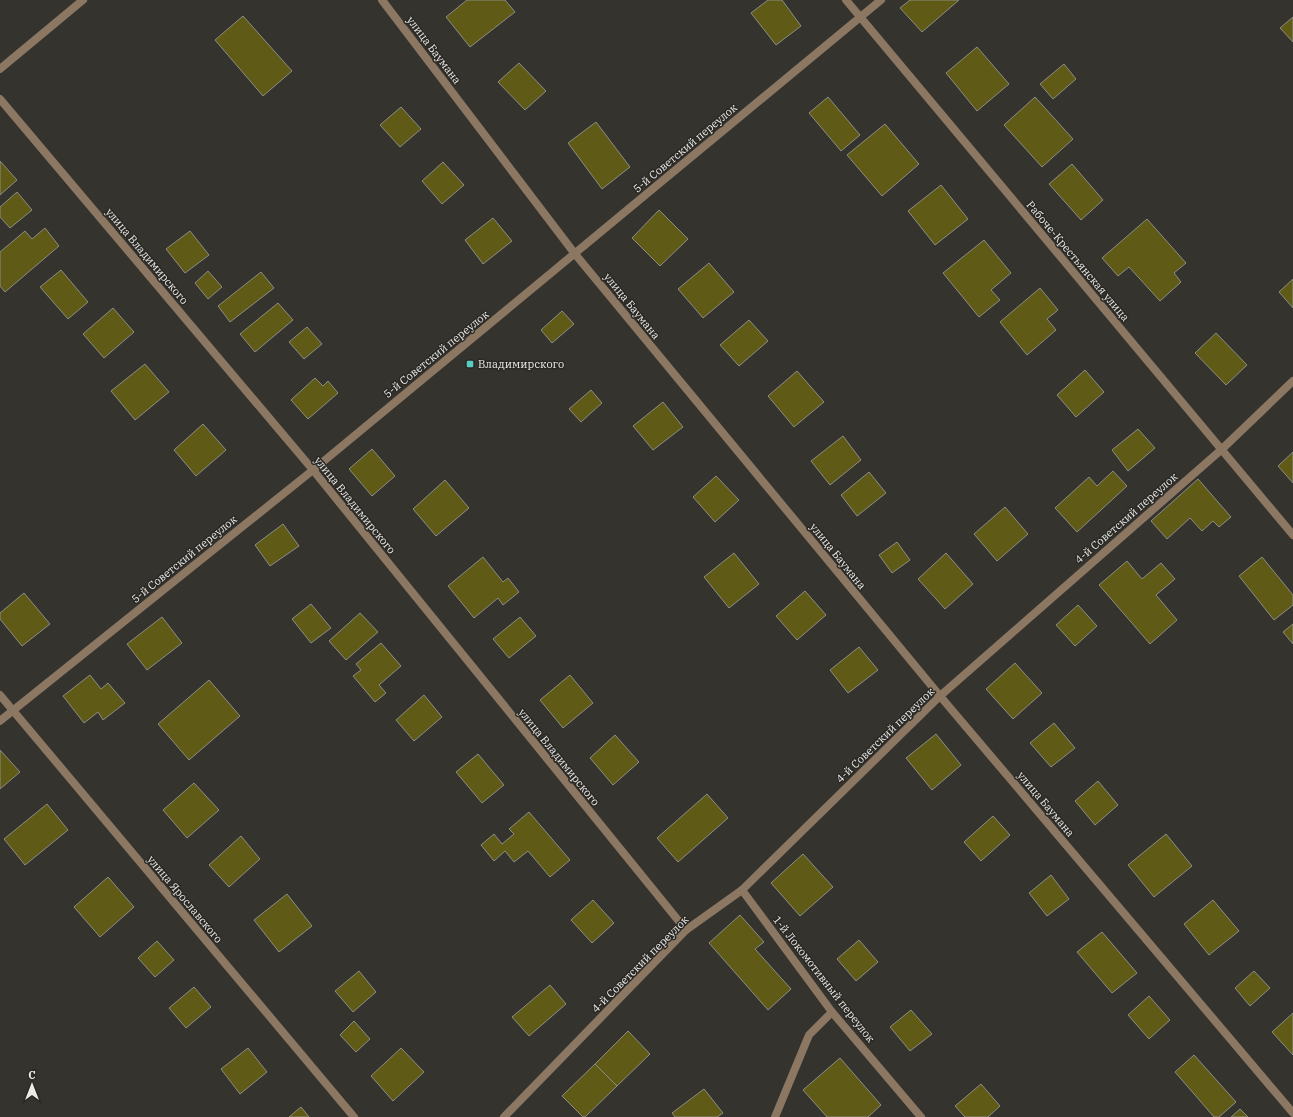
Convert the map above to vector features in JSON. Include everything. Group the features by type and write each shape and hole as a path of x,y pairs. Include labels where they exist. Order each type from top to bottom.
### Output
{"street":[{"path":"0,69 83,0"},
{"name":"улица Баумана","path":"382,0 576,254 940,696 1293,1113"},
{"name":"Рабоче-Крестьянская улица","path":"846,0 1293,536"},
{"name":"5-й Советский переулок","path":"0,721 313,470 882,0"},
{"name":"улица Владимирского","path":"0,99 313,470 686,930"},
{"name":"4-й Советский переулок","path":"504,1117 686,930 742,890 940,696 1221,450 1293,381"},
{"name":"улица Ярославского","path":"0,695 354,1117"},
{"name":"1-й Локомотивный переулок","path":"742,890 832,1012 921,1117"},
{"path":"775,1117 809,1035 832,1012"}],"building":[{"path":"467,0 505,0 515,12 470,47 446,17"},
{"path":"768,0 782,0 801,26 776,45 751,13"},
{"path":"910,0 959,0 922,32 900,8"},
{"path":"243,16 292,71 263,96 215,40"},
{"path":"1293,17 1293,42 1280,28"},
{"path":"977,47 1009,84 977,111 946,73"},
{"path":"519,63 546,91 525,110 498,82"},
{"path":"1064,64 1076,79 1053,99 1040,84"},
{"path":"828,97 860,135 841,151 809,113"},
{"path":"1035,97 1073,139 1042,167 1004,125"},
{"path":"401,107 421,129 400,147 380,125"},
{"path":"596,122 630,167 602,189 568,143"},
{"path":"885,124 919,164 882,196 847,155"},
{"path":"0,161 17,180 0,195"},
{"path":"443,162 464,185 442,204 422,181"},
{"path":"1072,164 1103,200 1081,220 1049,184"},
{"path":"941,185 968,219 935,245 908,211"},
{"path":"17,192 32,210 10,228 0,217 0,207"},
{"path":"659,210 688,239 660,266 632,238"},
{"path":"493,218 512,241 483,264 465,240"},
{"path":"1147,219 1186,263 1174,273 1181,282 1160,301 1129,267 1118,276 1102,258"},
{"path":"45,228 59,246 5,292 0,286 0,252 25,231 32,239"},
{"path":"190,231 209,255 185,273 166,249"},
{"path":"984,240 1011,273 991,290 1000,300 979,317 943,273"},
{"path":"709,263 734,292 703,318 678,289"},
{"path":"61,270 88,302 68,319 40,287"},
{"path":"208,271 222,287 208,299 195,283"},
{"path":"261,272 274,288 230,322 218,306"},
{"path":"1293,279 1293,308 1279,292"},
{"path":"1040,288 1058,310 1047,319 1056,330 1027,355 1000,322"},
{"path":"278,303 293,320 255,352 240,334"},
{"path":"113,308 134,332 104,358 83,334"},
{"path":"562,311 574,324 552,343 541,330"},
{"path":"749,320 768,341 739,366 720,345"},
{"path":"307,327 322,344 304,359 289,342"},
{"path":"1216,333 1247,365 1226,385 1195,353"},
{"path":"145,364 169,392 135,420 111,391"},
{"path":"1085,370 1104,392 1076,417 1057,395"},
{"path":"797,371 824,402 794,427 768,396"},
{"path":"315,378 323,386 328,381 338,393 308,419 291,400"},
{"path":"591,390 602,403 581,422 569,409"},
{"path":"663,402 683,427 653,450 633,426"},
{"path":"203,424 226,450 196,476 174,450"},
{"path":"1138,429 1155,448 1128,471 1112,450"},
{"path":"843,436 861,460 830,485 811,461"},
{"path":"372,449 395,476 372,496 349,469"},
{"path":"1293,452 1293,483 1278,466"},
{"path":"1113,471 1127,486 1077,532 1055,508 1089,477 1097,486"},
{"path":"869,472 886,493 857,516 841,495"},
{"path":"716,476 739,500 715,522 693,497"},
{"path":"1198,479 1231,517 1219,527 1213,521 1202,531 1190,518 1167,539 1151,521"},
{"path":"445,480 469,508 436,536 413,509"},
{"path":"1005,507 1028,534 997,561 974,534"},
{"path":"283,524 299,546 270,566 255,545"},
{"path":"897,542 910,560 892,573 879,555"},
{"path":"734,553 759,584 729,608 704,577"},
{"path":"946,553 973,584 945,609 918,579"},
{"path":"483,557 503,582 508,578 519,592 503,605 498,598 474,618 448,586"},
{"path":"1262,557 1293,595 1293,605 1274,620 1239,576"},
{"path":"1127,561 1142,579 1161,563 1175,579 1156,595 1177,620 1150,644 1099,585"},
{"path":"805,591 826,615 797,640 776,616"},
{"path":"24,593 50,624 22,646 0,619 0,613"},
{"path":"311,604 331,628 311,643 292,619"},
{"path":"1078,605 1097,626 1075,646 1056,625"},
{"path":"360,613 378,632 346,660 329,641"},
{"path":"162,617 182,643 147,670 127,644"},
{"path":"520,617 536,636 509,658 493,639"},
{"path":"1293,624 1293,644 1283,632"},
{"path":"381,643 401,666 379,685 386,693 375,702 353,676 361,670 356,664"},
{"path":"859,647 878,670 848,693 830,670"},
{"path":"1015,663 1042,693 1013,719 986,689"},
{"path":"90,675 101,689 108,683 125,703 103,720 98,712 84,723 63,696"},
{"path":"570,675 593,703 563,728 540,700"},
{"path":"209,680 240,716 189,760 158,724"},
{"path":"424,695 442,717 414,741 396,720"},
{"path":"1054,723 1075,748 1051,767 1030,743"},
{"path":"936,734 961,765 932,790 906,758"},
{"path":"615,735 639,762 613,785 590,758"},
{"path":"0,750 20,772 0,789"},
{"path":"478,754 504,785 482,803 456,772"},
{"path":"1098,781 1118,805 1095,825 1075,801"},
{"path":"194,783 219,810 187,838 163,810"},
{"path":"707,794 728,818 678,862 657,838"},
{"path":"47,804 68,830 25,865 4,839"},
{"path":"529,812 570,860 550,877 528,851 514,862 505,851 494,861 481,845 494,834 502,844 514,834 509,829"},
{"path":"993,816 1010,835 981,861 964,842"},
{"path":"1166,834 1192,866 1154,897 1128,865"},
{"path":"241,836 260,859 229,887 209,865"},
{"path":"803,854 833,887 800,916 771,883"},
{"path":"1051,875 1069,899 1047,916 1029,893"},
{"path":"108,877 134,907 100,937 74,907"},
{"path":"287,894 312,926 279,952 254,920"},
{"path":"593,900 614,923 592,943 571,920"},
{"path":"1213,900 1239,931 1209,955 1184,924"},
{"path":"740,915 764,942 755,949 791,989 768,1010 709,943"},
{"path":"1102,932 1137,973 1112,993 1077,952"},
{"path":"859,940 878,962 856,981 837,959"},
{"path":"157,941 174,960 155,977 138,958"},
{"path":"359,971 376,992 353,1012 335,991"},
{"path":"1254,971 1270,988 1250,1006 1235,988"},
{"path":"550,985 566,1004 529,1036 512,1017"},
{"path":"194,987 211,1007 186,1028 169,1008"},
{"path":"1149,996 1170,1020 1149,1039 1128,1015"},
{"path":"911,1010 932,1034 910,1051 890,1027"},
{"path":"1293,1013 1293,1055 1272,1032"},
{"path":"354,1021 370,1039 356,1052 340,1035"},
{"path":"628,1031 650,1054 617,1086 595,1064"},
{"path":"248,1048 267,1072 240,1094 221,1069"},
{"path":"401,1048 424,1072 393,1101 371,1076"},
{"path":"1194,1055 1236,1102 1219,1117 1214,1117 1175,1072"},
{"path":"840,1058 881,1105 868,1117 827,1117 803,1090"},
{"path":"595,1064 617,1086 585,1117 583,1117 562,1096"},
{"path":"981,1084 1000,1106 988,1117 965,1117 955,1106"},
{"path":"704,1089 723,1113 717,1117 675,1117 672,1113"},
{"path":"301,1107 309,1117 289,1117"},
{"path":"1240,1109 1248,1117 1231,1117"}],"place":[{"name":"Владимирского","path":"470,364"}]}
